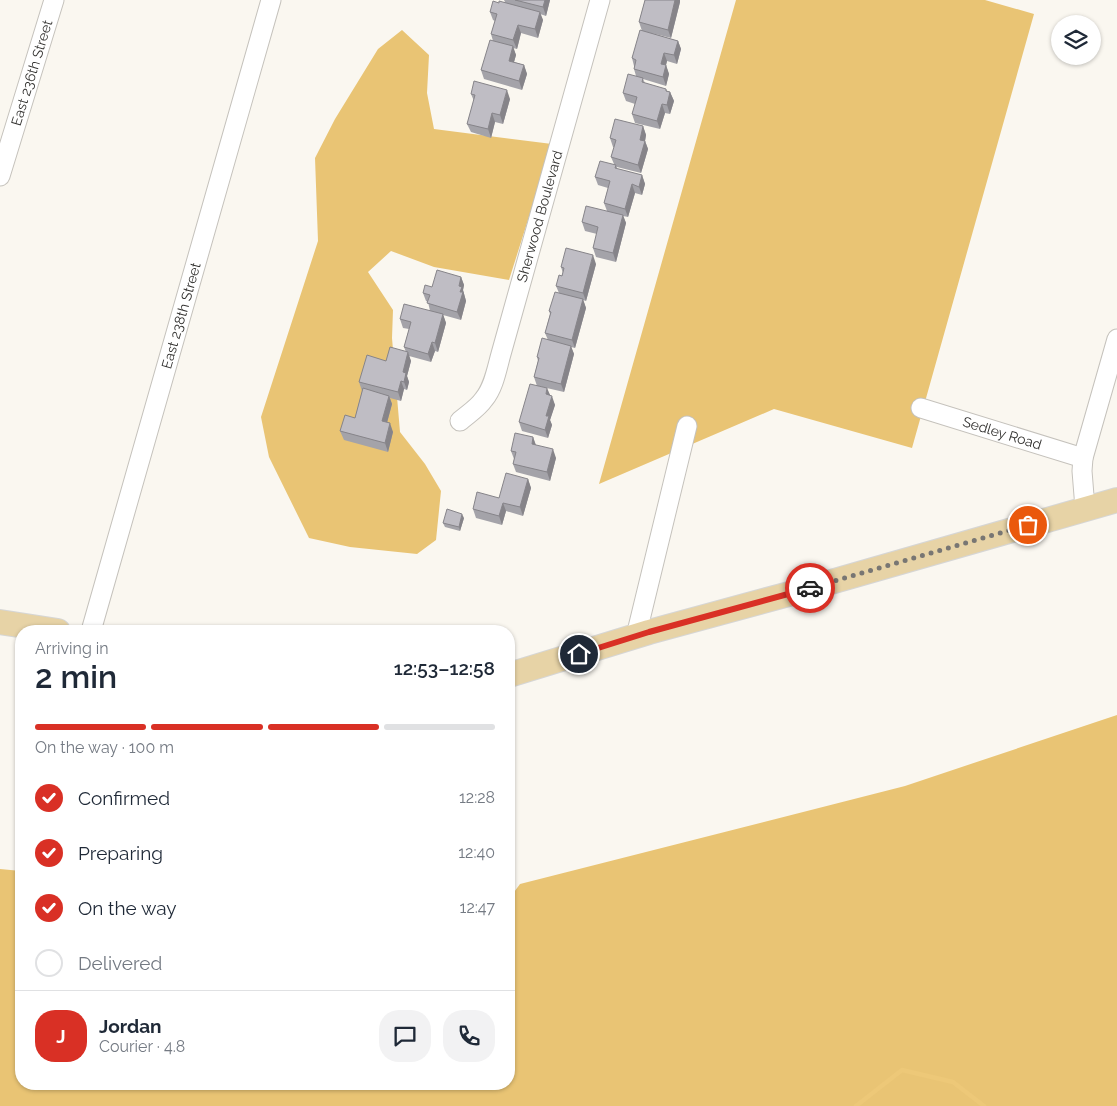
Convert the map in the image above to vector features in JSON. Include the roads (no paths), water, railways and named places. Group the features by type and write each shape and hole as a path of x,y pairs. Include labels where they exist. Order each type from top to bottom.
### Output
{"main road":[{"path":"515,673 636,636 1117,500"},
{"path":"0,622 19,625"}],"street":[{"name":"East 236th Street","path":"0,176 54,0"},
{"name":"East 238th Street","path":"93,625 271,0"},
{"name":"Sherwood Boulevard","path":"460,421 484,400 491,387 600,0"},
{"path":"1085,508 1082,471 1083,458 1117,339"},
{"name":"Sedley Road","path":"921,408 1083,458"},
{"path":"636,636 687,426"}],"waterway":[{"path":"856,1106 902,1070 953,1082 984,1106"}]}
